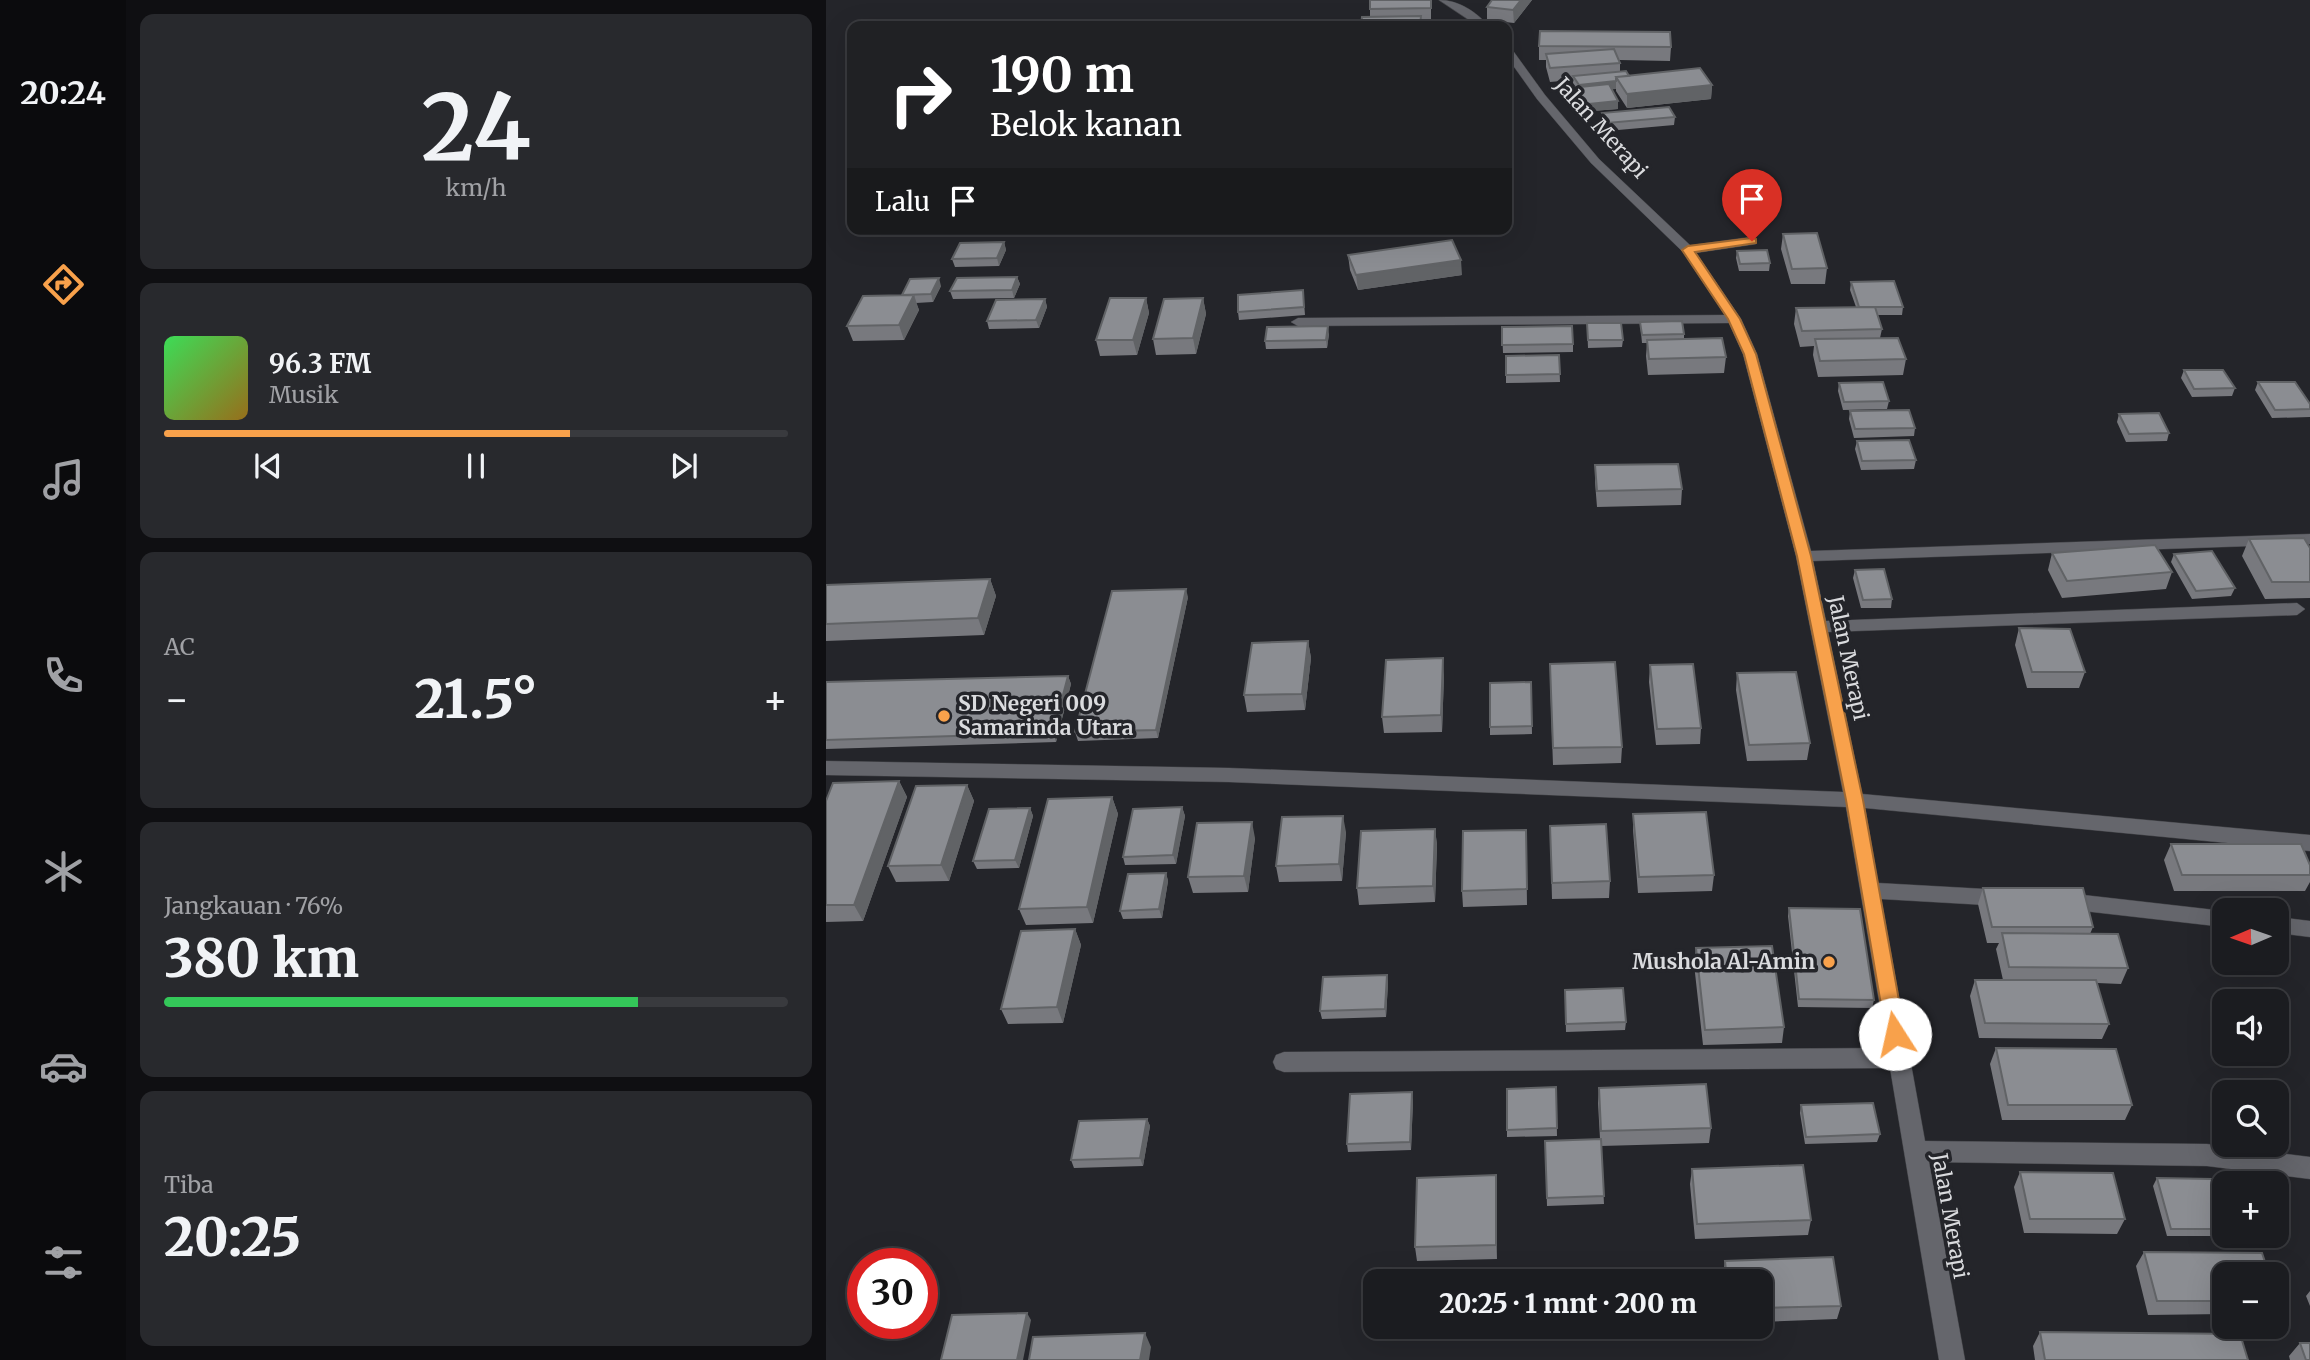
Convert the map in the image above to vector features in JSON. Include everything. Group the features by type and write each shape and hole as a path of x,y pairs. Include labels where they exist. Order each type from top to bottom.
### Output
{"street":[{"path":"1444,0 1478,21"},
{"name":"Jalan Merapi","path":"1512,57 1541,97 1595,161 1688,250 1734,319 1750,354 1804,556 1854,800 1952,1360"},
{"path":"1688,250 1752,241"},
{"path":"1298,322 1734,319"},
{"path":"1804,556 2310,539"},
{"path":"1818,627 2297,609"},
{"path":"826,768 1229,775 1854,800 2310,843"},
{"path":"1870,890 2021,899"},
{"path":"2048,900 2212,918"},
{"path":"2289,926 2310,929"},
{"path":"1284,1062 1900,1058"},
{"path":"1915,1151 2207,1155 2310,1168"}],"building":[{"path":"1370,0 1431,0 1431,8 1370,9"},
{"path":"1492,0 1521,0 1513,10 1487,7"},
{"path":"1421,16 1420,21 1362,21 1362,17"},
{"path":"1540,31 1670,32 1671,47 1539,46"},
{"path":"1614,49 1620,63 1550,68 1546,54"},
{"path":"1700,68 1712,85 1627,94 1616,77"},
{"path":"1626,71 1629,76 1616,77 1616,81 1579,85 1573,76"},
{"path":"1609,84 1618,101 1579,105 1570,88"},
{"path":"1669,107 1675,117 1607,123 1602,113"},
{"path":"1817,233 1827,268 1792,269 1783,234"},
{"path":"1452,240 1461,260 1356,275 1348,255"},
{"path":"1004,242 997,258 952,259 960,243"},
{"path":"1767,250 1770,263 1740,264 1737,251"},
{"path":"1017,277 1012,290 950,291 957,278"},
{"path":"939,278 931,294 902,295 910,279"},
{"path":"1894,281 1903,307 1859,307 1851,282"},
{"path":"1303,290 1304,307 1238,312 1238,295"},
{"path":"914,295 899,325 847,326 863,296"},
{"path":"1110,298 1146,298 1133,340 1096,340"},
{"path":"1203,298 1193,338 1153,339 1164,299"},
{"path":"1045,299 1036,320 987,321 996,300"},
{"path":"1875,307 1882,329 1802,331 1796,308"},
{"path":"1682,321 1684,334 1642,335 1640,322"},
{"path":"1587,323 1621,323 1623,340 1588,340"},
{"path":"1328,326 1326,340 1265,341 1267,327"},
{"path":"1572,326 1573,344 1502,345 1502,327"},
{"path":"1722,338 1726,357 1649,359 1647,340"},
{"path":"1898,338 1906,359 1820,361 1815,339"},
{"path":"1559,355 1560,374 1506,375 1506,356"},
{"path":"2184,370 2223,370 2235,388 2194,389"},
{"path":"1883,382 1889,401 1844,402 1839,383"},
{"path":"2258,382 2295,382 2310,404 2310,409 2275,410"},
{"path":"1909,410 1915,428 1855,429 1850,411"},
{"path":"2159,413 2169,433 2129,434 2119,414"},
{"path":"1909,440 1916,460 1862,461 1857,441"},
{"path":"1678,464 1682,489 1597,491 1595,465"},
{"path":"2304,538 2310,548 2310,582 2272,582 2249,539"},
{"path":"2155,545 2172,572 2067,581 2052,553"},
{"path":"2212,551 2235,588 2196,591 2174,554"},
{"path":"1884,569 1892,599 1863,600 1855,570"},
{"path":"990,579 978,618 826,624 826,585"},
{"name":"SD Negeri 009 Samarinda Utara","path":"1186,589 1156,730 1075,732 1112,591"},
{"path":"2019,628 2070,629 2085,672 2032,672"},
{"path":"1308,641 1302,694 1244,695 1252,643"},
{"path":"1443,658 1441,715 1382,717 1386,660"},
{"path":"1615,662 1622,747 1553,748 1550,664"},
{"path":"1693,664 1701,728 1657,729 1650,665"},
{"path":"1796,672 1810,743 1749,745 1737,673"},
{"name":"SD Negeri 009 Samarinda Utara","path":"1068,676 1053,733 826,740 826,682"},
{"path":"1531,682 1532,726 1490,727 1490,683"},
{"path":"899,781 854,905 826,905 826,801 833,783"},
{"path":"967,785 941,865 888,866 916,786"},
{"path":"1112,797 1087,907 1019,909 1048,799"},
{"path":"1182,807 1173,855 1123,857 1133,809"},
{"path":"1030,808 1015,860 973,861 989,809"},
{"path":"1706,812 1714,875 1639,877 1633,814"},
{"path":"1343,816 1339,864 1276,866 1282,817"},
{"path":"1252,822 1244,876 1188,877 1197,823"},
{"path":"1606,824 1610,881 1552,883 1550,826"},
{"path":"1435,829 1433,886 1357,888 1361,831"},
{"path":"1526,830 1527,889 1462,891 1463,831"},
{"path":"2171,844 2301,844 2310,865 2310,875 2182,875"},
{"path":"1166,873 1159,909 1120,911 1128,874"},
{"path":"1983,888 2083,888 2093,927 1992,927"},
{"name":"Mushola Al-Amin","path":"1789,908 1860,909 1874,1000 1799,999"},
{"path":"1075,929 1057,1007 1001,1009 1021,931"},
{"path":"2002,933 2118,934 2128,968 2009,967"},
{"path":"1772,946 1784,1027 1705,1030 1696,948"},
{"path":"1387,975 1385,1009 1320,1011 1323,977"},
{"path":"1975,980 2096,980 2109,1024 1985,1023"},
{"path":"1623,988 1626,1022 1566,1024 1565,990"},
{"path":"1996,1048 2116,1049 2132,1105 2008,1105"},
{"path":"1706,1084 1711,1128 1601,1131 1599,1088"},
{"path":"1556,1087 1557,1128 1507,1130 1507,1089"},
{"path":"1412,1092 1410,1142 1347,1144 1350,1094"},
{"path":"1873,1103 1880,1134 1806,1137 1801,1105"},
{"path":"1147,1119 1140,1158 1071,1160 1079,1121"},
{"path":"1601,1139 1604,1196 1547,1198 1545,1141"},
{"path":"1803,1165 1811,1220 1697,1224 1692,1169"},
{"path":"2020,1172 2113,1173 2125,1219 2030,1219"},
{"path":"1496,1175 1496,1245 1415,1247 1417,1178"},
{"path":"2157,1178 2212,1179 2212,1229 2171,1229"},
{"path":"2144,1252 2262,1253 2265,1262 2212,1262 2212,1301 2157,1301"},
{"path":"1833,1257 1841,1306 1773,1308 1773,1269 1726,1269 1725,1261"},
{"path":"1027,1313 1017,1360 941,1360 952,1315"},
{"path":"2040,1332 2212,1334 2212,1339 2242,1339 2248,1360 2045,1360"},
{"path":"1145,1333 1140,1360 1029,1360 1033,1337"},
{"path":"2300,1343 2310,1343 2310,1360 2306,1360"}],"place":[{"name":"SD Negeri 009 Samarinda Utara","path":"944,716"},
{"name":"Mushola Al-Amin","path":"1829,962"}],"route":[{"path":"1752,241 1688,250 1734,319 1750,354 1804,556 1854,800 1895,1034"}]}
